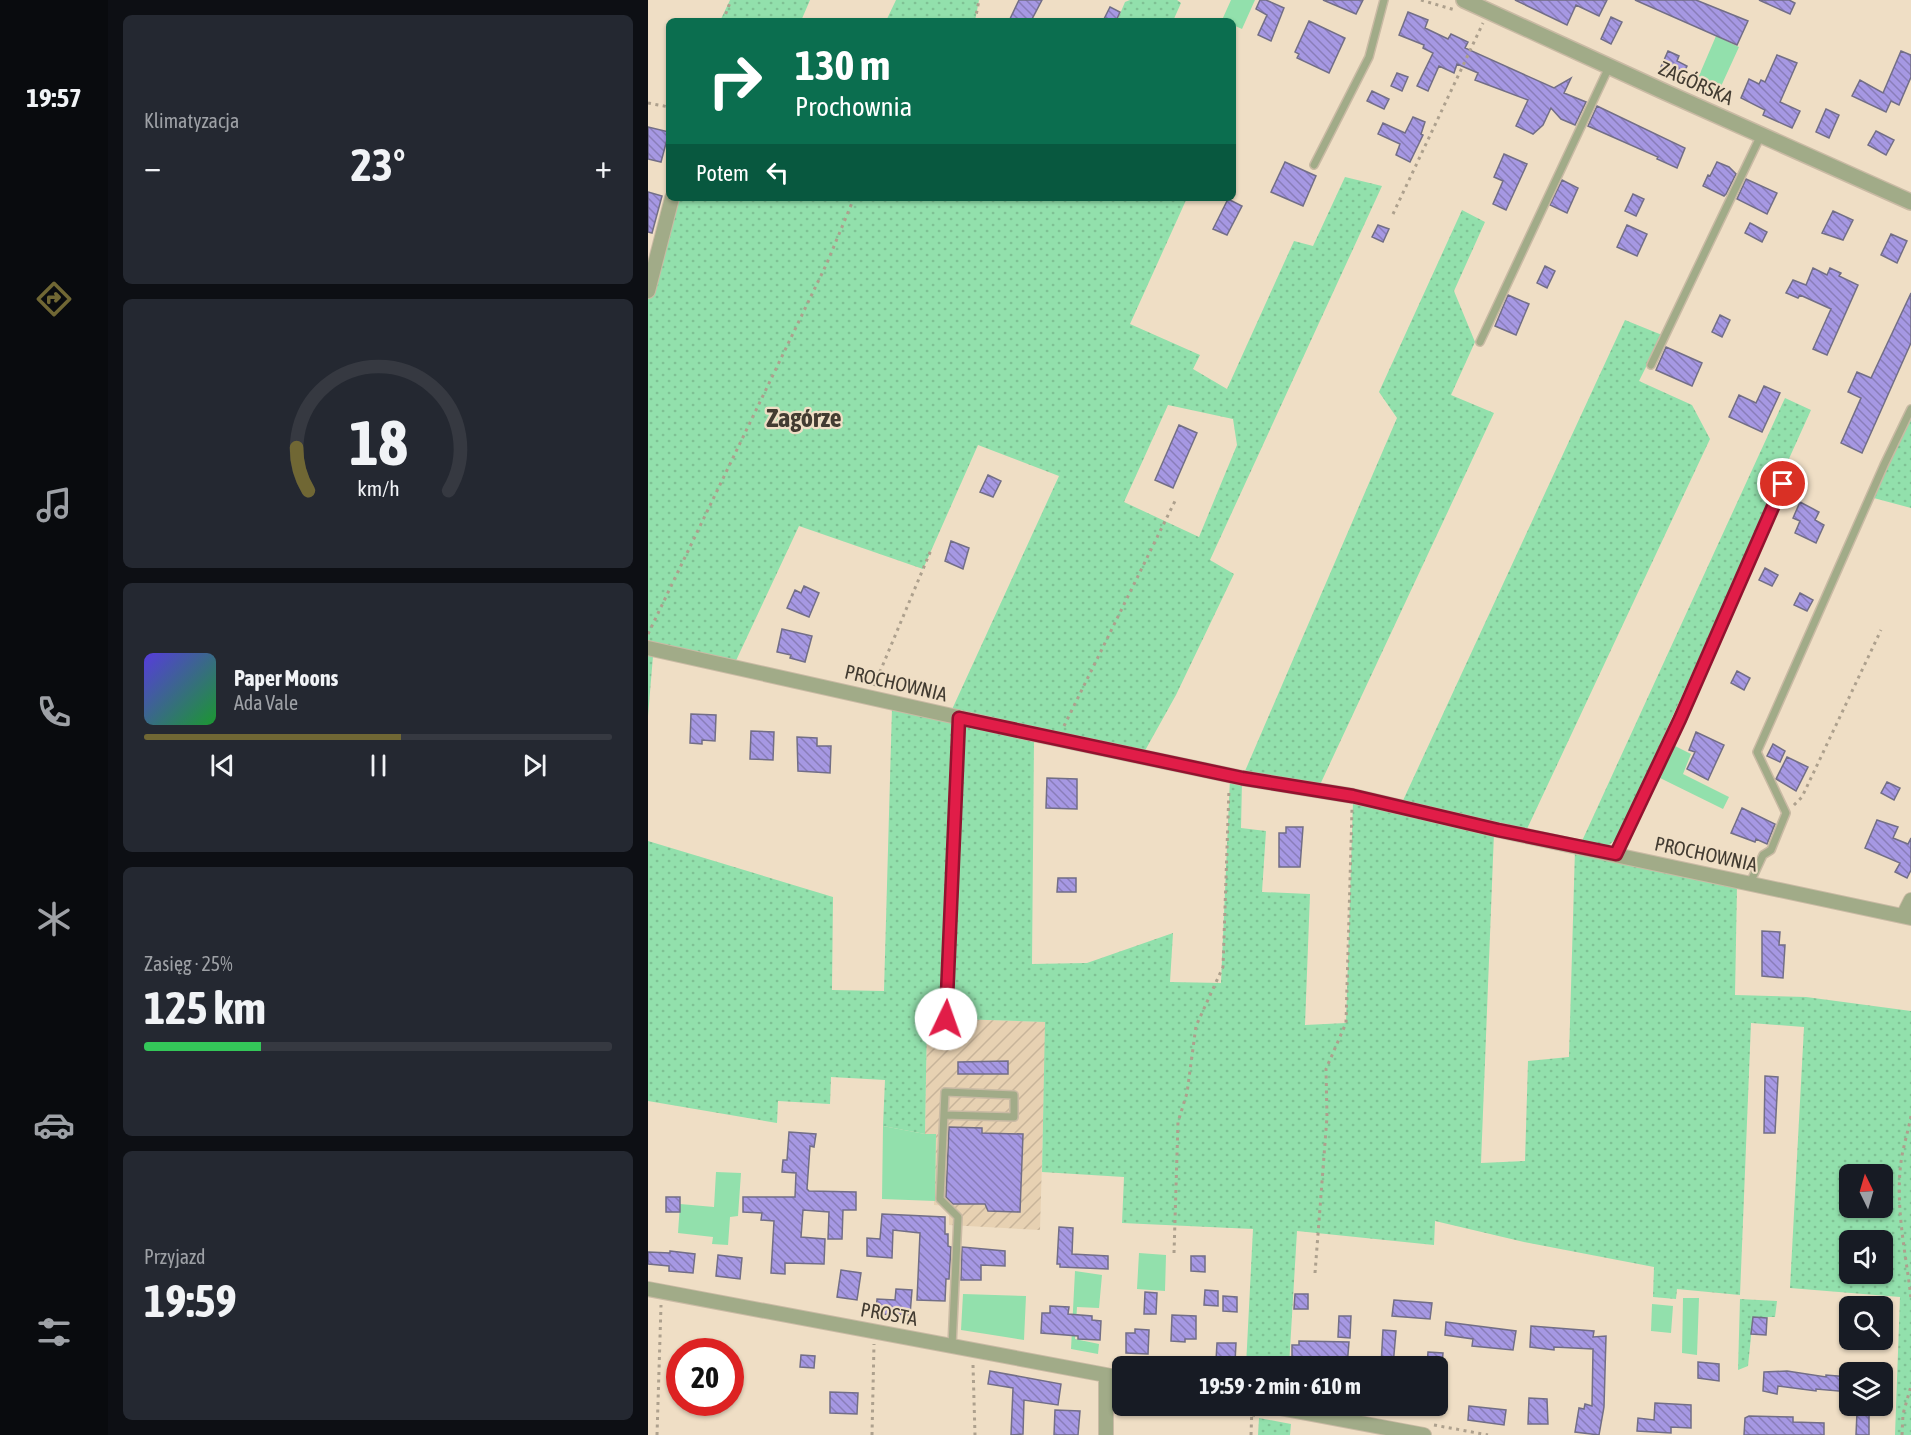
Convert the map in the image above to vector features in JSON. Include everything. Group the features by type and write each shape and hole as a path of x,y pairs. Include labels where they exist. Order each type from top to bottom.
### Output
{"street":[{"name":"ZAGÓRSKA","path":"1464,0 1911,202"},
{"path":"648,291 671,201"},
{"name":"PROCHOWNIA","path":"648,648 870,696 959,718 1231,775 1353,796 1498,830 1907,917"},
{"path":"1907,917 1911,900"},
{"name":"PROSTA","path":"655,1290 1112,1376"},
{"path":"1106,1375 1106,1435"},
{"path":"1322,1416 1424,1435"}],"lane":[{"path":"1314,165 1369,57 1384,0"},
{"path":"1480,342 1609,67"},
{"path":"1651,365 1761,135"},
{"path":"1750,883 1762,855 1771,850 1786,813 1757,752 1884,465 1911,410"},
{"path":"1616,854 1680,719 1783,484"},
{"path":"946,1019 959,718"},
{"path":"944,1114 1014,1117 1014,1095 945,1092 940,1199 958,1217 952,1346"}],"path":[{"path":"724,18 731,0"},
{"path":"976,18 979,0"},
{"path":"1394,214 1488,11"},
{"path":"648,103 666,106"},
{"path":"648,634 826,263 853,201"},
{"path":"1058,739 1176,499"},
{"path":"870,696 931,550"},
{"path":"1786,813 1802,797 1881,630"},
{"path":"1174,1253 1178,1122 1187,1093 1196,1026 1222,967 1231,775"},
{"path":"1315,1273 1327,1117 1326,1069 1346,1023 1353,796"},
{"path":"1911,1116 1901,1163 1900,1189 1901,1217 1911,1298"},
{"path":"655,1290 657,1435"},
{"path":"872,1435 875,1332"},
{"path":"974,1350 975,1435"},
{"path":"1902,1435 1903,1414 1911,1386"},
{"path":"1251,1435 1252,1416"}],"shaded area":[{"path":"927,1018 1046,1022 1040,1230 949,1225 949,1206 934,1205 936,1134 925,1134"}],"green space":[{"path":"730,0 810,0 802,18 721,18"},
{"path":"896,0 979,0 976,18 887,18"},
{"path":"1130,0 1177,0 1181,3 1174,18 1118,18 1125,2"},
{"path":"1231,0 1255,0 1242,29 1236,26 1236,18 1223,18"},
{"path":"1716,36 1739,47 1717,95 1695,85"},
{"path":"1345,177 1382,186 1210,560 1234,574 1176,695 1142,756 949,716 1059,476 978,445 923,569 799,526 733,667 648,648 648,291 671,201 1186,201 1130,324 1200,355 1193,369 1227,389 1294,241 1313,246","holes":["1168,405 1233,419 1237,445 1199,537 1124,502"]},
{"path":"1462,210 1485,222 1454,291 1475,342 1451,395 1494,413 1318,789 1242,778 1397,418 1379,392"},
{"path":"1625,320 1662,335 1639,381 1692,405 1710,439 1526,831 1400,807"},
{"path":"1785,398 1811,410 1618,837 1608,846 1582,841"},
{"path":"1911,418 1911,508 1870,497 1884,465 1891,460"},
{"path":"648,655 653,656 648,716"},
{"path":"892,708 1034,741 1032,964 1087,963 1173,933 1170,982 1221,983 1230,778 1242,781 1241,828 1266,831 1262,892 1310,894 1305,1025 1346,1023 1353,801 1494,833 1481,1163 1525,1161 1528,1061 1569,1057 1575,849 1737,885 1735,995 1806,997 1911,1011 1911,1435 1895,1435 1900,1297 1790,1288 1804,1027 1751,1023 1740,1295 1677,1289 1676,1299 1653,1297 1654,1267 1524,1242 1435,1221 1434,1245 1297,1231 1290,1356 1247,1356 1253,1229 1122,1223 1124,1177 1042,1172 1045,1022 927,1018 925,1134 883,1126 885,1080 831,1077 830,1104 778,1101 777,1123 648,1101 648,841 833,897 832,990 884,991"},
{"path":"1675,746 1691,754 1683,774 1729,797 1723,809 1660,778"},
{"path":"883,1126 936,1134 935,1201 882,1199"},
{"path":"716,1172 741,1173 738,1216 730,1217 728,1245 712,1244 713,1237 678,1233 680,1204 714,1207"},
{"path":"1139,1253 1166,1255 1165,1291 1137,1289"},
{"path":"1075,1271 1102,1275 1099,1308 1077,1307 1075,1339 1099,1344 1098,1354 1071,1349"},
{"path":"963,1294 1026,1296 1024,1340 961,1330"},
{"path":"1683,1298 1699,1298 1697,1355 1682,1353"},
{"path":"1740,1299 1777,1301 1775,1317 1753,1317 1748,1366 1738,1370"},
{"path":"1652,1304 1673,1306 1671,1333 1651,1331"},
{"path":"1259,1418 1291,1424 1290,1435 1258,1435"}],"building":[{"path":"1019,0 1042,0 1033,18 1010,18"},
{"path":"1260,0 1266,0 1284,8 1271,41 1258,35 1267,15 1256,9"},
{"path":"1323,0 1363,0 1356,14"},
{"path":"1515,0 1607,0 1599,16 1576,5 1567,25"},
{"path":"1635,0 1696,0 1748,21 1737,45"},
{"path":"1759,0 1789,0 1795,3 1790,14"},
{"path":"1110,7 1120,12 1117,18 1104,18"},
{"path":"1408,12 1428,20 1425,28 1448,39 1451,34 1468,42 1465,48 1554,88 1571,78 1564,93 1586,102 1575,125 1561,119 1551,108 1543,125 1533,134 1516,126 1528,100 1475,80 1478,73 1457,64 1454,73 1439,66 1428,91 1417,86 1433,53 1423,48 1424,45 1399,35"},
{"path":"1611,17 1622,22 1611,44 1601,39"},
{"path":"1309,21 1345,38 1329,73 1297,58 1299,54 1295,52"},
{"path":"1668,51 1679,56 1677,61 1687,66 1682,77 1661,67"},
{"path":"1901,51 1911,55 1911,77 1899,105 1891,101 1886,112 1852,96 1860,80 1883,93"},
{"path":"1777,55 1797,63 1780,102 1800,111 1792,128 1763,115 1765,110 1741,98 1749,79 1759,84 1761,80 1765,82"},
{"path":"1397,73 1408,77 1402,91 1391,86"},
{"path":"1372,91 1389,99 1384,109 1367,101"},
{"path":"1597,106 1685,148 1677,168 1657,159 1658,157 1588,126"},
{"path":"1826,109 1839,115 1829,138 1816,132"},
{"path":"1413,117 1425,122 1421,134 1423,135 1410,162 1396,155 1400,144 1378,134 1383,123 1405,133"},
{"path":"648,127 666,131 666,143 661,162 648,159"},
{"path":"1876,131 1894,140 1886,155 1868,145"},
{"path":"1504,154 1527,164 1506,210 1493,204 1503,181 1494,177"},
{"path":"1285,162 1316,176 1303,206 1271,192"},
{"path":"1717,162 1729,167 1736,174 1724,196 1703,186"},
{"path":"1746,179 1777,193 1767,214 1737,199"},
{"path":"1562,180 1578,188 1567,213 1550,205"},
{"path":"648,192 662,196 652,233 648,232"},
{"path":"1633,194 1644,199 1636,216 1625,211"},
{"path":"1227,201 1242,206 1227,235 1213,229"},
{"path":"1833,211 1853,220 1843,240 1822,233"},
{"path":"1750,223 1767,232 1762,242 1745,233"},
{"path":"1378,225 1389,229 1383,242 1372,237"},
{"path":"1627,225 1647,234 1637,256 1617,247"},
{"path":"1891,234 1907,241 1897,263 1881,255"},
{"path":"1545,266 1555,271 1547,288 1537,283"},
{"path":"1813,268 1827,275 1830,268 1841,273 1839,276 1858,285 1827,355 1813,349 1831,309 1800,295 1798,298 1786,293 1793,280 1806,285"},
{"path":"1911,293 1911,343 1862,453 1841,443 1861,398 1848,392 1857,372 1871,378"},
{"path":"1508,295 1529,304 1516,335 1495,326"},
{"path":"1720,315 1730,320 1722,337 1712,332"},
{"path":"1666,347 1702,363 1692,386 1656,370"},
{"path":"1764,386 1780,393 1762,432 1729,417 1739,395 1756,403"},
{"path":"1179,425 1197,433 1173,488 1155,480"},
{"path":"988,475 1001,481 993,497 980,492"},
{"path":"1800,502 1819,512 1815,520 1824,525 1816,543 1795,533 1800,521 1793,518"},
{"path":"951,541 969,548 963,569 945,561"},
{"path":"1765,568 1778,575 1772,586 1759,580"},
{"path":"804,586 819,593 809,617 787,608 795,590 801,593"},
{"path":"1800,593 1813,600 1807,611 1794,605"},
{"path":"782,629 812,636 805,662 790,658 791,655 777,652"},
{"path":"1737,671 1750,678 1744,690 1731,683"},
{"path":"691,714 716,715 715,741 702,740 702,744 690,743"},
{"path":"751,731 774,732 773,760 750,759"},
{"path":"1696,732 1724,745 1708,780 1687,769 1695,752 1689,750"},
{"path":"797,737 817,738 817,746 831,746 830,773 798,771"},
{"path":"1773,744 1785,751 1780,762 1767,756"},
{"path":"1787,757 1808,767 1796,791 1776,779"},
{"path":"1047,778 1077,779 1077,809 1046,808"},
{"path":"1887,782 1900,788 1894,800 1881,793"},
{"path":"1742,808 1775,824 1767,844 1731,833"},
{"path":"1877,820 1898,827 1893,838 1908,844 1911,838 1911,870 1907,878 1895,872 1900,863 1865,848"},
{"path":"1286,827 1303,827 1300,867 1279,867 1279,833 1286,833"},
{"path":"1058,878 1076,878 1076,892 1057,892"},
{"path":"1762,931 1780,932 1779,945 1785,945 1783,978 1762,976"},
{"path":"1008,1061 1008,1074 958,1074 958,1062"},
{"path":"1765,1076 1778,1077 1775,1133 1764,1133"},
{"path":"949,1127 982,1128 982,1133 1023,1134 1020,1212 988,1211 985,1204 953,1204 946,1197"},
{"path":"789,1132 816,1134 814,1147 810,1146 807,1189 809,1191 856,1192 856,1210 843,1210 842,1239 828,1239 829,1212 803,1210 801,1237 825,1239 824,1264 785,1263 785,1274 771,1273 774,1221 761,1220 762,1213 743,1212 743,1197 795,1197 796,1173 782,1172 783,1160 787,1160"},
{"path":"666,1197 680,1197 680,1212 666,1212"},
{"path":"882,1214 945,1217 945,1234 948,1234 948,1246 951,1247 945,1301 917,1300 920,1233 893,1230 892,1258 867,1256 867,1238 880,1239"},
{"path":"1059,1227 1073,1228 1072,1254 1108,1256 1108,1269 1060,1267 1060,1264 1057,1264"},
{"path":"962,1247 1005,1251 1005,1266 981,1265 981,1280 961,1280"},
{"path":"670,1251 695,1254 693,1273 669,1271 669,1266 648,1264 648,1252 670,1253"},
{"path":"718,1255 742,1258 740,1279 716,1276"},
{"path":"1191,1256 1205,1256 1205,1272 1191,1271"},
{"path":"841,1270 861,1273 857,1300 837,1297"},
{"path":"896,1289 912,1290 910,1315 876,1314 877,1299 895,1300"},
{"path":"1205,1290 1218,1291 1218,1306 1204,1305"},
{"path":"1145,1292 1157,1293 1156,1314 1144,1314"},
{"path":"1295,1294 1308,1294 1308,1309 1294,1309"},
{"path":"1223,1296 1237,1297 1237,1312 1223,1311"},
{"path":"1394,1300 1432,1303 1430,1319 1392,1316"},
{"path":"1050,1306 1069,1307 1068,1314 1092,1316 1092,1320 1101,1321 1100,1340 1041,1333 1042,1313 1050,1313"},
{"path":"1172,1315 1196,1316 1196,1339 1185,1339 1185,1342 1171,1341"},
{"path":"1339,1316 1351,1316 1350,1338 1338,1337"},
{"path":"1753,1317 1767,1318 1766,1335 1751,1334"},
{"path":"1446,1322 1516,1331 1513,1350 1472,1346 1473,1339 1445,1335"},
{"path":"1531,1326 1594,1331 1593,1337 1606,1336 1604,1407 1599,1435 1575,1432 1579,1408 1584,1409 1585,1404 1592,1406 1593,1349 1554,1347 1554,1350 1530,1347"},
{"path":"1135,1329 1149,1330 1148,1354 1126,1353 1126,1333 1135,1333"},
{"path":"1383,1330 1396,1331 1394,1356 1382,1356"},
{"path":"1299,1341 1349,1342 1348,1356 1292,1356 1292,1345 1299,1345"},
{"path":"1217,1343 1236,1343 1235,1356 1216,1356"},
{"path":"1428,1352 1443,1353 1443,1356 1428,1356"},
{"path":"801,1355 815,1356 814,1368 800,1367"},
{"path":"1698,1362 1719,1364 1719,1381 1698,1378"},
{"path":"990,1371 1061,1384 1058,1405 1024,1400 1023,1434 1011,1435 1013,1388 988,1384"},
{"path":"1787,1371 1826,1377 1826,1375 1839,1376 1839,1391 1816,1389 1816,1391 1778,1386 1777,1394 1763,1391 1764,1372"},
{"path":"830,1392 858,1393 857,1414 830,1413"},
{"path":"1529,1398 1547,1399 1548,1424 1528,1424"},
{"path":"1655,1403 1691,1405 1691,1428 1671,1427 1671,1433 1637,1431 1638,1418 1654,1420"},
{"path":"1469,1406 1506,1410 1504,1425 1468,1420"},
{"path":"1055,1410 1080,1411 1078,1435 1054,1435"},
{"path":"1749,1416 1793,1417 1793,1422 1824,1423 1824,1435 1744,1435 1745,1418"},
{"path":"1857,1416 1869,1416 1869,1435 1856,1435"}],"district":[{"name":"Zagórze","path":"804,418"}],"route":[{"path":"946,1019 959,718 1242,778 1353,796 1498,830 1616,854 1680,719 1783,484"}]}
